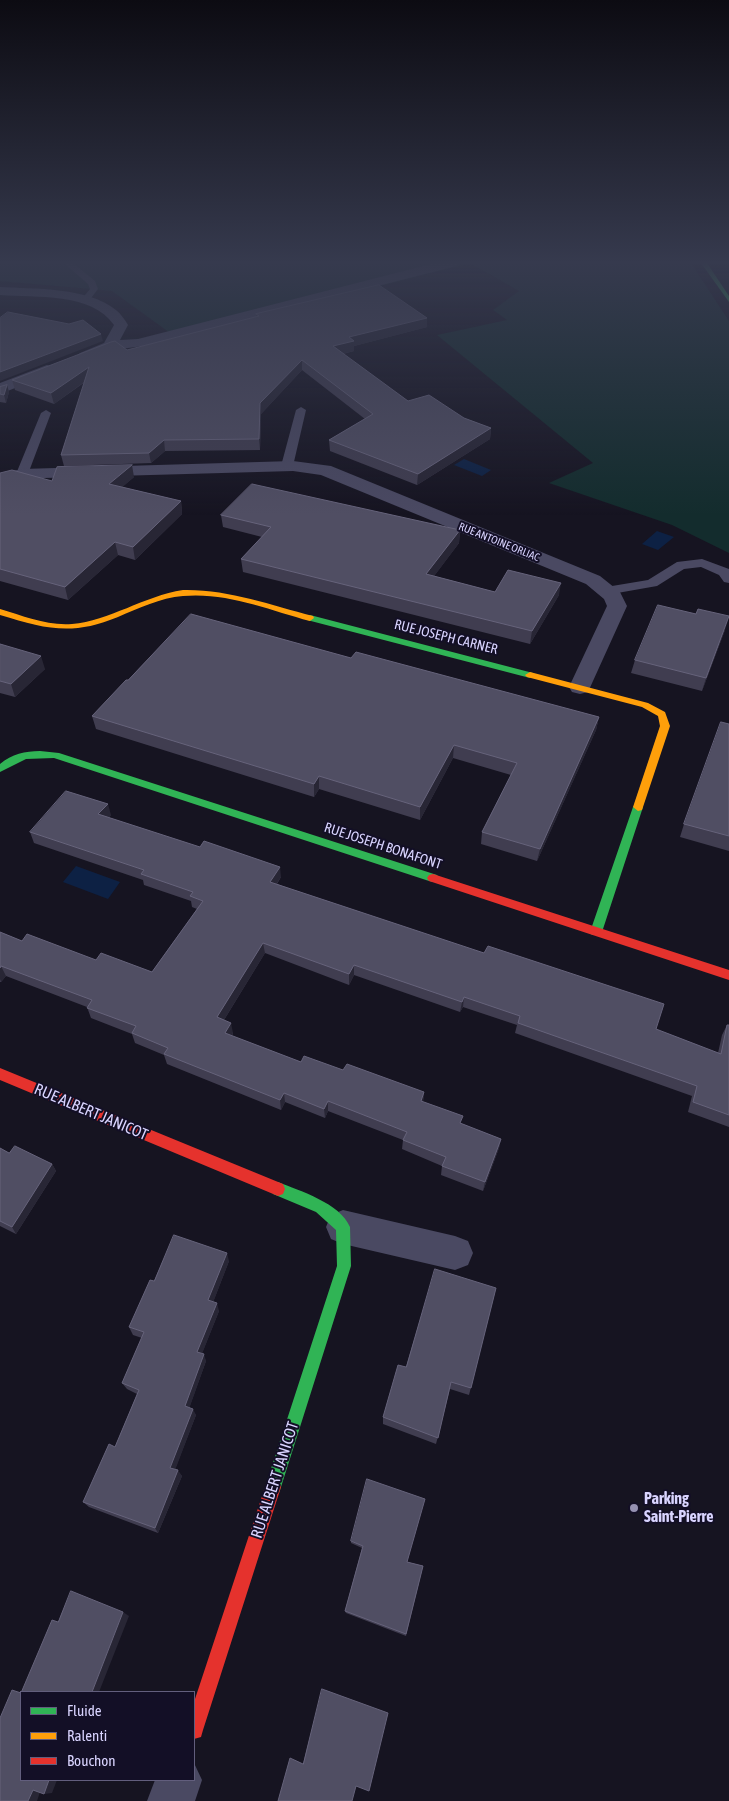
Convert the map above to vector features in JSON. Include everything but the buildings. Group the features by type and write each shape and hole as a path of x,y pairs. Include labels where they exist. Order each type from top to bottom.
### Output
{"street":[{"path":"0,388 107,347"},
{"name":"RUE ANTOINE ORLIAC","path":"0,480 22,474 287,466 325,470 593,580 606,591"},
{"path":"580,687 617,606 613,596 606,591"},
{"name":"RUE JOSEPH CARNER","path":"0,612 43,624 70,628 94,622 145,601 177,593 210,592 645,704 662,714 665,726 596,932"},
{"name":"RUE JOSEPH BONAFONT","path":"0,769 7,762 26,752 56,755 729,975"},
{"name":"RUE ALBERT JANICOT","path":"0,1074 321,1207 343,1227 455,1253"},
{"name":"RUE ALBERT JANICOT","path":"195,1727 344,1266 343,1227"},
{"path":"171,1801 178,1781"}],"lane":[{"path":"287,466 301,410"},
{"path":"22,474 46,413"},
{"path":"606,591 652,583 681,565 702,563 724,572 729,579"}],"green space":[{"path":"452,347 729,347 729,553 672,525 549,483 593,463"}],"water":[{"path":"464,459 491,470 482,476 454,465"},
{"path":"657,531 674,537 658,550 642,544"},
{"path":"76,866 120,882 108,899 63,882"}],"traffic: fast":[{"path":"310,618 530,675"},
{"path":"0,769 13,760 26,755 55,755 433,878"},
{"path":"596,932 638,807"},
{"path":"273,1487 344,1266 343,1227 321,1207 278,1189"}],"traffic: slow":[{"path":"0,612 44,625 71,627 99,621 168,595 199,593 247,600 310,618"},
{"path":"530,675 645,705 662,714 665,726 638,807"}],"traffic: jam":[{"path":"433,878 729,975"},
{"path":"0,1074 278,1189"},
{"path":"195,1727 273,1487"}],"place":[{"name":"Parking Saint-Pierre","path":"634,1508"}]}
